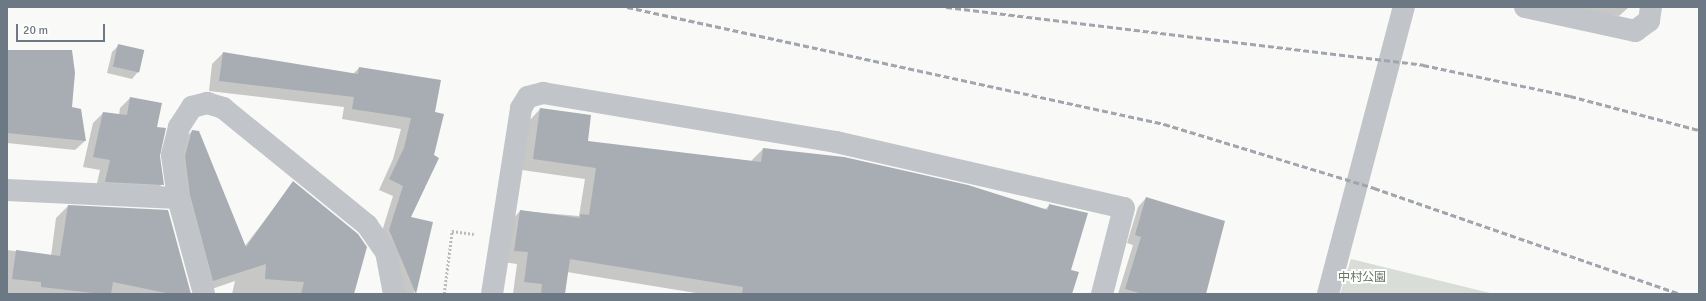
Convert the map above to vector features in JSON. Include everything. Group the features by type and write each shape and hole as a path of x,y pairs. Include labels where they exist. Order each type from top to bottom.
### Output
{"street":[{"path":"1328,294 1404,7"},
{"path":"1525,7 1635,31 1649,21 1651,7"},
{"path":"492,294 499,237 521,108 528,96 543,93 836,142 1124,208 1102,294"},
{"path":"204,294 178,198 172,155 179,127 192,107 207,103 223,108 367,224 386,252 394,280 394,294"},
{"path":"7,190 178,198"}],"path":[{"path":"444,294 452,231 499,237"}],"green space":[{"name":"中村公園","path":"1351,259 1494,294 1340,294"}],"building":[{"path":"118,44 144,50 139,72 113,66"},
{"path":"7,50 72,50 75,73 72,107 81,109 86,141 7,133"},
{"path":"223,52 358,74 359,67 441,80 435,112 444,114 434,155 439,158 411,217 433,222 416,294 389,230 403,186 389,179 404,148 411,118 352,109 354,97 219,81"},
{"path":"130,97 162,103 157,127 166,128 160,156 164,185 105,182 110,160 93,157 103,112 127,115"},
{"path":"540,108 591,115 588,141 761,162 763,148 844,157 968,185 1048,210 1049,204 1088,213 1071,270 1079,272 1072,294 742,294 743,287 570,259 565,294 541,294 542,284 524,282 528,252 514,251 520,210 580,218 580,214 589,215 596,168 533,159"},
{"path":"192,130 199,131 246,247 293,181 358,234 367,247 354,294 301,294 304,282 265,279 266,264 213,281 190,195 185,156"},
{"path":"1146,197 1225,221 1206,294 1143,294 1125,289 1141,237 1135,235"},
{"path":"68,205 168,210 191,294 171,294 113,282 111,294 102,294 41,287 41,282 12,279 16,250 60,256"}],"railway":[{"path":"627,7 1164,124 1374,188 1680,294"},
{"path":"946,7 1423,65 1570,96 1699,130"}]}
